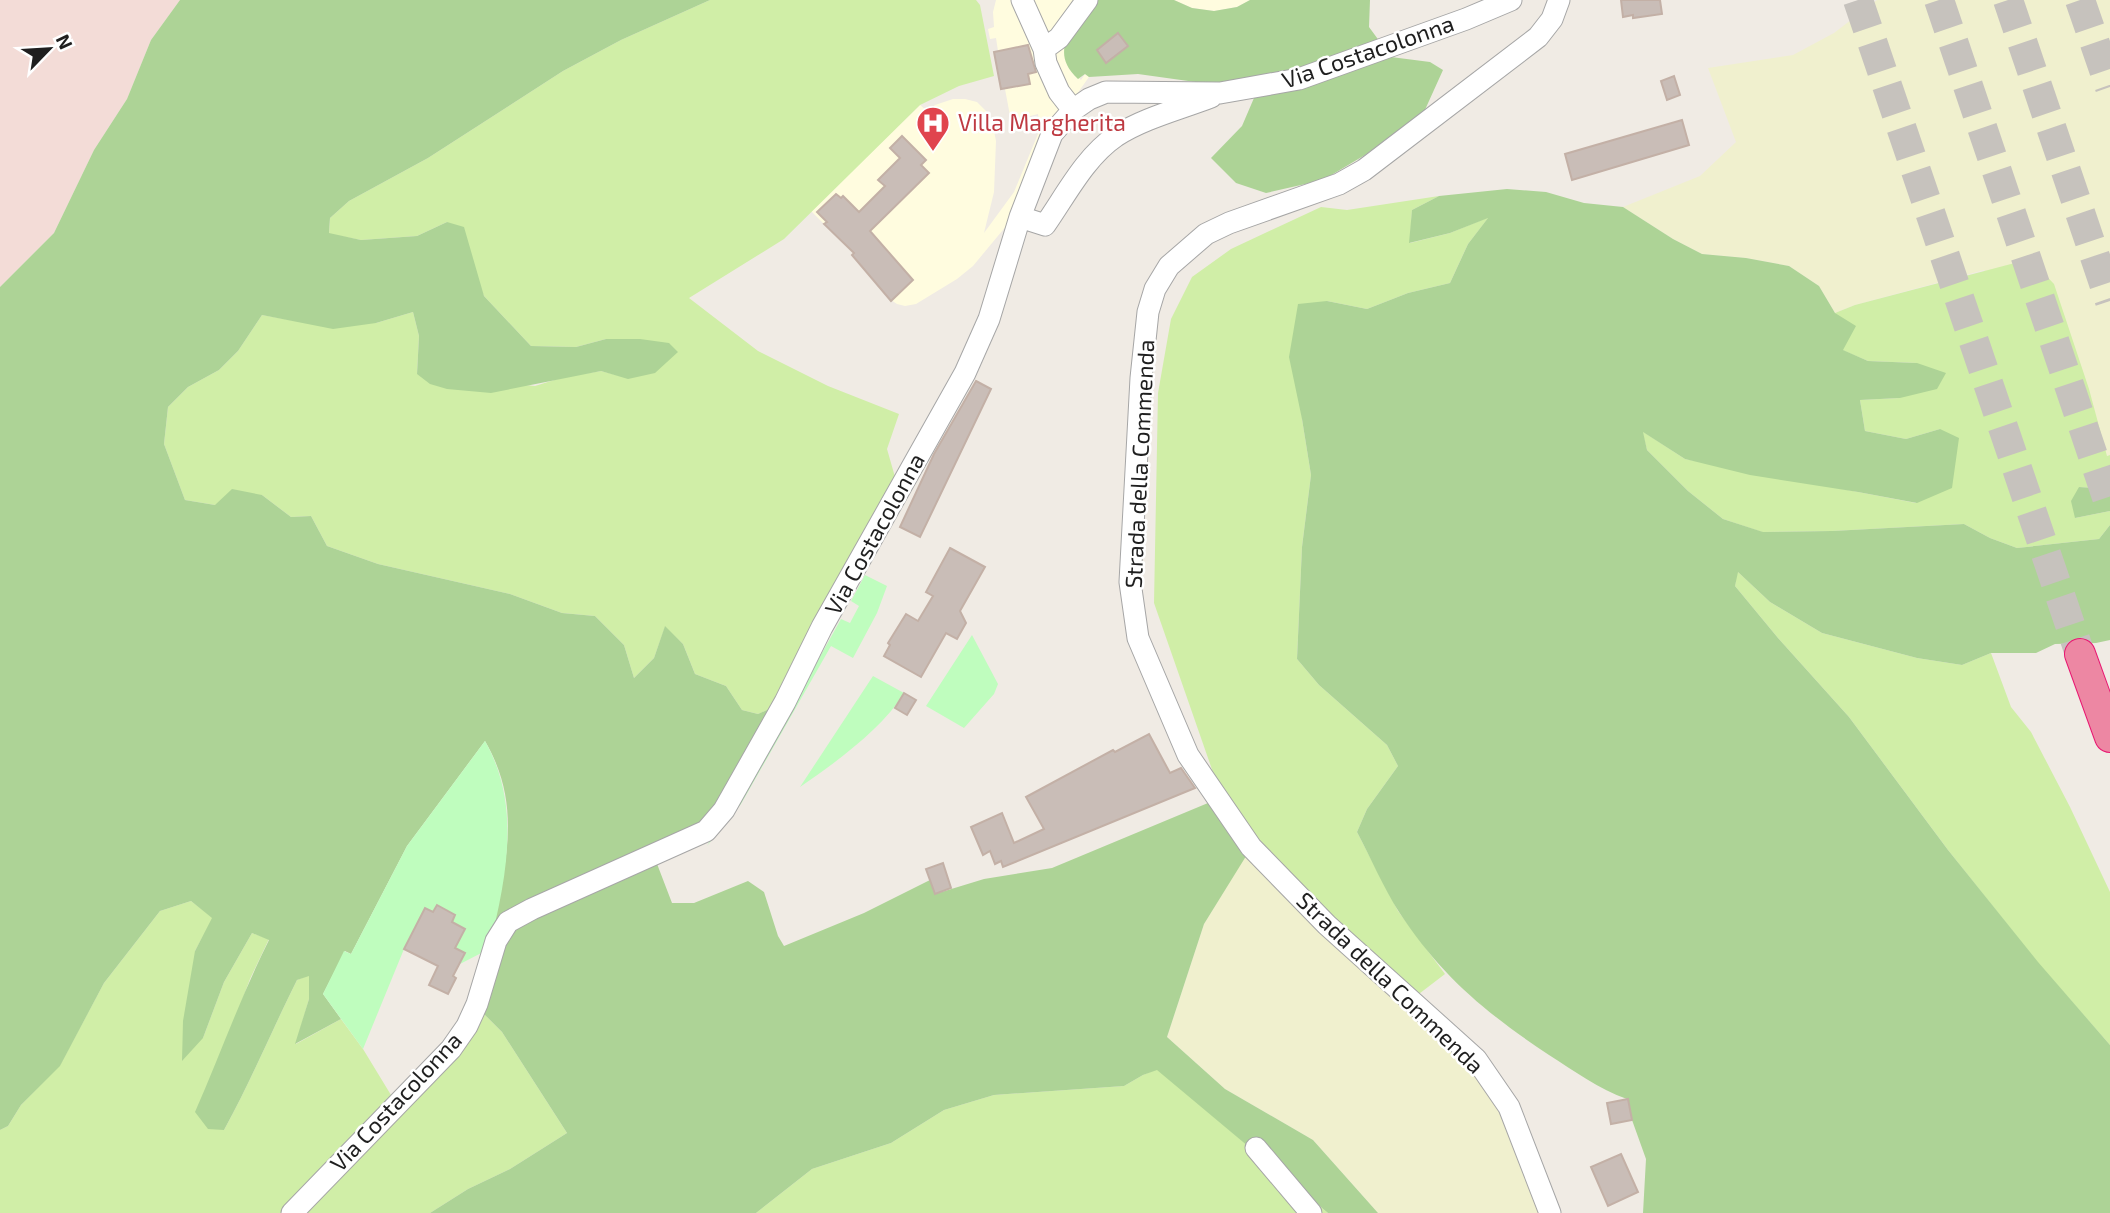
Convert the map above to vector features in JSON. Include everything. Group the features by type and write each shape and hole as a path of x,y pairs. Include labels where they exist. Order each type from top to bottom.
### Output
{"highway":[{"path":"2080,654 2110,737"}],"street":[{"path":"1021,0 1044,49 1046,63 1059,92 1073,110"},
{"path":"1044,49 1059,38 1087,0"},
{"name":"Via Costacolonna","path":"292,1213 451,1049 467,1027 477,1004 496,941 508,922 706,831 724,810 785,702 822,627 965,373 989,319 1020,217 1052,134 1073,110 1106,92 1220,93 1298,79 1466,19 1511,0"},
{"name":"Strada della Commenda","path":"1550,1213 1509,1107 1476,1059 1327,925 1251,847 1188,755 1138,638 1130,582 1141,378 1149,312 1155,289 1169,266 1206,234 1229,223 1339,184 1364,170 1538,37 1552,19 1559,0"},
{"path":"1020,217 1045,225 1079,174 1114,138 1135,125 1220,93"},
{"path":"1256,1148 1311,1213"}],"shaded area":[{"path":"0,0 180,0 151,40 127,99 94,150 54,233 0,287"},
{"name":"Villa Margherita","path":"996,0 1092,0 1068,67 1081,80 1085,74 1089,77 1062,115 1007,225 973,266 916,304 897,304 853,253 811,211 920,105 927,111 953,99 965,99 977,102 987,112 992,121 996,141 994,192 984,233 1014,192 1040,129 1038,114 1011,121 994,52 998,51 996,38 990,39 988,29 994,27 993,12"},
{"path":"1174,0 1250,0 1237,7 1214,11 1192,8"}],"green space":[{"path":"180,0 710,0 621,40 563,71 428,158 349,201 330,218 329,233 361,240 417,236 447,222 464,227 484,296 531,346 576,347 606,339 640,339 669,343 678,352 655,373 628,379 601,371 491,393 447,389 430,384 417,374 419,336 413,312 376,323 333,329 262,315 238,351 219,370 188,387 168,407 164,444 185,500 215,505 232,489 262,495 291,517 311,516 327,546 378,564 510,594 562,613 595,616 624,645 634,678 654,658 665,626 683,644 695,674 726,686 742,710 758,714 785,702 724,810 654,856 672,903 694,903 748,881 764,892 778,936 784,946 864,913 930,880 935,894 984,879 1052,868 1208,803 1248,853 1204,924 1167,1037 1225,1089 1313,1140 1378,1213 1328,1213 1157,1070 1124,1086 994,1095 944,1110 891,1143 812,1169 756,1213 430,1213 468,1189 510,1169 567,1133 502,1032 482,1012 508,837 504,790 497,766 485,741 407,846 351,954 345,951 323,994 341,1019 295,1044 309,999 309,976 297,980 224,1130 208,1129 195,1112 269,940 252,933 224,982 203,1038 182,1061 183,1021 195,951 212,918 191,901 160,911 104,983 60,1066 21,1105 8,1126 0,1130 0,287 54,233 94,150 127,99 151,40"},
{"path":"710,0 976,0 980,5 994,76 959,86 920,105 784,239 689,298 758,351 828,386 899,414 887,449 895,477 780,705 758,714 742,710 726,686 695,674 683,644 665,627 654,658 634,678 624,645 595,616 562,613 510,594 378,564 327,546 311,516 291,517 262,495 215,505 185,500 164,444 168,407 188,387 219,370 238,351 262,315 296,321 376,323 413,312 419,336 417,374 535,386 564,377 601,371 628,378 640,339 606,339 576,347 531,346 484,296 447,222 417,236 361,240 329,234 330,218 349,201 428,158 563,71 621,40"},
{"path":"1092,0 1174,0 1192,8 1214,11 1237,7 1250,0 1370,0 1369,27 1391,57 1430,62 1443,70 1424,112 1365,155 1323,180 1266,193 1236,183 1211,158 1242,126 1254,98 1217,85 1138,74 1089,77 1085,74 1078,79 1069,68 1064,48 1072,29"},
{"path":"1877,0 2110,0 2110,455 2107,456 1984,270 1855,305 1835,313 1819,286 1789,266 1702,254 1623,207 1700,176 1736,142 1708,68 1793,55 1834,33"},
{"path":"1507,189 1546,192 1584,203 1623,207 1702,254 1789,266 1819,286 1835,313 1856,326 1843,350 1868,361 1917,363 1946,373 1937,389 1900,398 1860,400 1865,431 1906,439 1940,429 1959,438 1952,488 1917,503 1750,475 1685,459 1643,432 1647,450 1688,491 1723,519 1763,532 1964,524 2017,548 2099,539 2110,525 2110,640 2055,644 2036,653 1991,653 1962,665 1917,658 1822,633 1770,602 1738,572 1735,586 1849,717 1948,850 2038,962 2110,1045 2110,1213 1643,1213 1646,1159 1627,1099 1577,1073 1485,1008 1431,955 1393,902 1357,832 1367,809 1398,766 1387,745 1319,685 1297,659 1302,547 1311,475 1289,357 1298,304 1327,301 1367,309 1408,293 1450,283 1468,244 1488,218 1450,233 1409,243 1412,210 1439,196"},
{"path":"1439,196 1412,210 1410,243 1450,233 1489,217 1468,244 1450,283 1408,293 1367,309 1327,301 1302,419 1311,475 1302,547 1297,659 1319,685 1387,745 1398,766 1367,809 1357,832 1398,911 1445,974 1411,1000 1251,847 1216,781 1154,603 1158,393 1171,319 1192,277 1231,249 1321,207 1347,210"},
{"path":"2030,259 2054,284 2089,389 2107,456 2110,455 2110,489 2079,487 2075,518 2110,511 2110,525 2099,539 2017,548 1964,524 1762,532 1723,519 1688,491 1647,450 1642,431 1685,459 1916,503 1940,429 1906,439 1865,431 1860,400 1900,398 1917,363 1868,361 1842,350 1835,313 1855,305"},
{"path":"2079,487 2110,489 2110,511 2075,518 2071,501"},
{"path":"1737,571 1770,602 1822,633 1917,658 1962,665 1991,653 2011,707 2031,732 2110,892 2110,1045 2038,963 1948,850 1849,717 1735,586"},
{"path":"865,575 887,586 877,613 853,658 831,646 741,804 707,846 841,619 850,623 859,606 851,601"},
{"path":"972,635 998,684 994,694 964,728 926,706"},
{"path":"873,676 904,693 871,732 800,787"},
{"path":"485,741 504,791 507,817 505,870 489,949 460,964 465,953 455,948 465,929 452,922 455,915 437,906 433,912 425,908 404,949 363,1049 323,994 344,951 351,954 407,846"},
{"path":"1251,847 1476,1059 1550,1213 1378,1213 1313,1140 1225,1089 1167,1037 1204,924"},
{"path":"191,901 213,918 195,951 203,1038 224,982 252,933 269,939 250,979 229,1036 224,1130 297,980 309,975 309,999 296,1044 341,1019 391,1095 281,1213 0,1213 0,1130 8,1126 21,1105 60,1065 104,983 160,911"},
{"path":"482,1012 502,1032 567,1133 510,1169 468,1189 430,1213 298,1213"},
{"path":"1157,1069 1328,1213 756,1213 812,1169 891,1143 944,1110 994,1095 1124,1086"}],"building":[{"path":"1621,0 1660,0 1662,14 1623,17"},
{"path":"1118,33 1128,46 1106,63 1097,50"},
{"path":"1028,45 1036,72 1028,74 1030,84 1001,89 994,52"},
{"path":"1674,76 1680,95 1667,100 1661,81"},
{"path":"1682,120 1689,145 1572,180 1565,154"},
{"path":"902,136 926,160 921,165 929,173 870,231 913,280 891,301 852,255 854,253 824,224 827,222 817,212 836,194 841,198 843,196 859,212 885,186 878,180 900,158 890,148"},
{"path":"976,381 991,389 920,537 900,527 934,454"},
{"path":"950,548 985,567 960,611 966,623 957,639 946,633 921,677 884,656 890,645 888,643 906,614 918,621 933,596 926,592"},
{"path":"904,693 916,700 907,715 895,708"},
{"path":"1149,734 1170,773 1181,768 1195,788 1003,867 1001,861 995,864 990,851 983,855 971,827 1002,813 1014,843 1044,829 1026,797 1113,750 1115,752"},
{"path":"943,863 951,888 935,894 926,869"},
{"path":"437,905 455,915 452,922 465,929 455,948 465,953 453,976 456,978 448,994 429,985 438,966 404,949 425,908 433,912"},
{"path":"1628,1099 1632,1120 1611,1124 1607,1103"},
{"path":"1621,1154 1638,1192 1608,1206 1591,1167"}],"tunnel":[{"path":"1858,0 2080,654"},
{"path":"1939,0 2110,506"},
{"path":"2008,0 2110,301"},
{"path":"2080,0 2110,87"}],"place":[{"name":"Villa Margherita","path":"933,153"}]}
